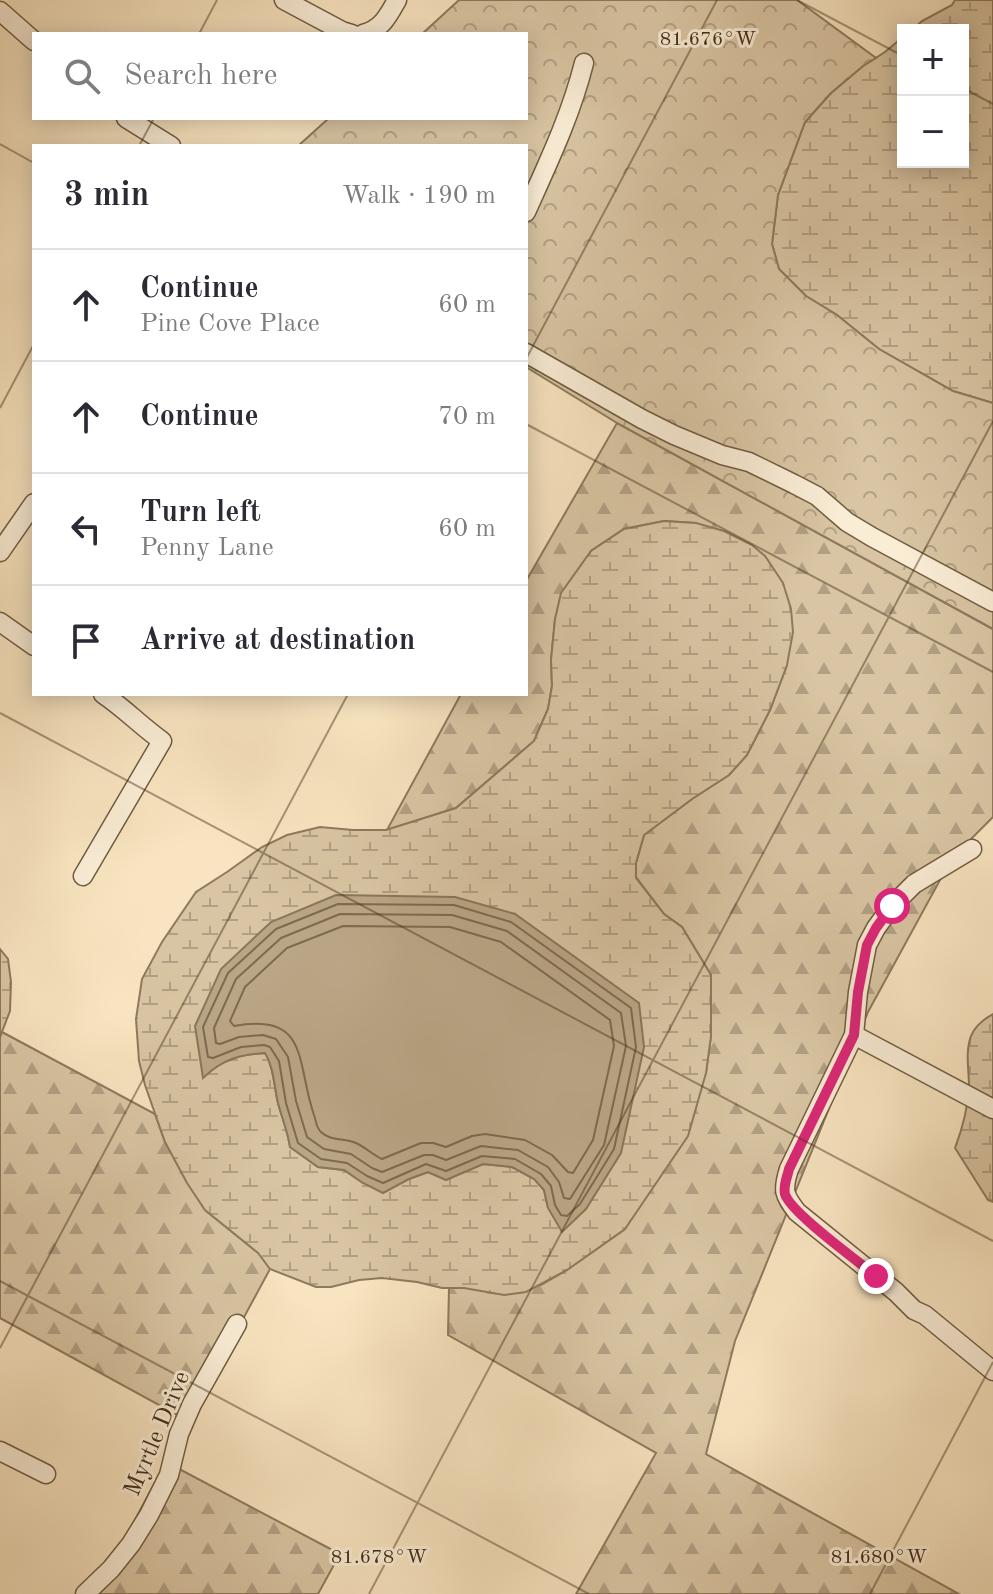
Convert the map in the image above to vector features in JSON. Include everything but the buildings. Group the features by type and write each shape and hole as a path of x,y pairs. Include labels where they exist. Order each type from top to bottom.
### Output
{"street":[{"path":"284,0 345,32"},
{"path":"370,32 382,24 397,0"},
{"path":"0,11 32,39"},
{"path":"528,208 557,143 584,63"},
{"path":"129,120 168,144"},
{"path":"528,354 674,435 722,455 749,462 817,496 847,522 993,602"},
{"path":"0,552 32,506"},
{"path":"0,622 32,645"},
{"path":"83,876 162,741 106,696"},
{"path":"972,849 914,884 876,928 867,945 854,1035 784,1185 786,1197 797,1212 993,1371"},
{"path":"854,1035 993,1109"},
{"name":"Myrtle Drive","path":"85,1594 111,1569 149,1515 169,1475 179,1434 188,1414 237,1324"},
{"path":"0,1451 46,1474"}],"green space":[{"path":"459,0 797,0 876,58 831,93 805,122 778,195 772,244 779,269 806,296 837,315 879,349 953,391 993,403 993,629 617,423 528,368 528,144 300,144 327,120 528,120 528,32 424,32"},
{"path":"955,0 993,0 993,403 953,391 879,349 837,315 806,296 779,269 772,244 778,195 805,122 831,93 897,42 897,168 969,168 969,24 919,24 952,5"},
{"path":"617,423 993,629 993,817 952,858 868,1012 735,1341 706,1454 959,1594 576,1594 656,1453 448,1335 449,1288 541,1285 625,1229 706,1073 711,1036 711,975 682,927 664,914 636,877 636,863 644,835 729,775 747,755 770,710 787,665 696,523 664,521 624,529 591,551 555,619 552,686 548,709 534,741 456,808 387,830 460,696 528,696 528,578"},
{"path":"664,521 696,523 724,531 752,545 765,556 783,583 791,609 793,632 787,665 770,710 747,755 729,775 644,835 636,863 636,878 664,914 682,927 711,975 711,1036 706,1073 688,1136 625,1229 567,1270 526,1292 504,1295 382,1278 316,1287 270,1269 258,1253 205,1210 165,1142 139,1061 136,1019 142,979 162,942 196,892 262,847 287,835 320,827 386,830 456,808 534,741 548,709 555,619 561,593 591,551 624,529","holes":["515,914 548,1208 544,1190 535,1179 512,1167 483,1164 446,1180 428,1172 409,1179 363,1183 344,1170 318,1167 290,1147 266,1053 243,1055 217,1065"]},
{"path":"0,949 8,959 11,982 10,1011 0,1037"},
{"path":"993,1014 993,1202 988,1200 955,1148 968,1102 969,1042 977,1026"},
{"path":"2,1032 155,1114 165,1142 205,1210 259,1253 270,1269 188,1421 0,1318"},
{"path":"166,1462 340,1554 318,1594 95,1594"}],"water":[{"path":"336,895 455,897 515,914 639,1003 644,1047 621,1153 586,1209 562,1232 548,1208 544,1190 534,1179 512,1167 483,1164 446,1180 428,1172 383,1193 344,1170 318,1167 290,1147 265,1053 231,1059 203,1078 195,1026 221,969 271,922"}],"route":[{"path":"876,1276 797,1212 786,1197 784,1185 854,1035 867,945 892,906"}]}
